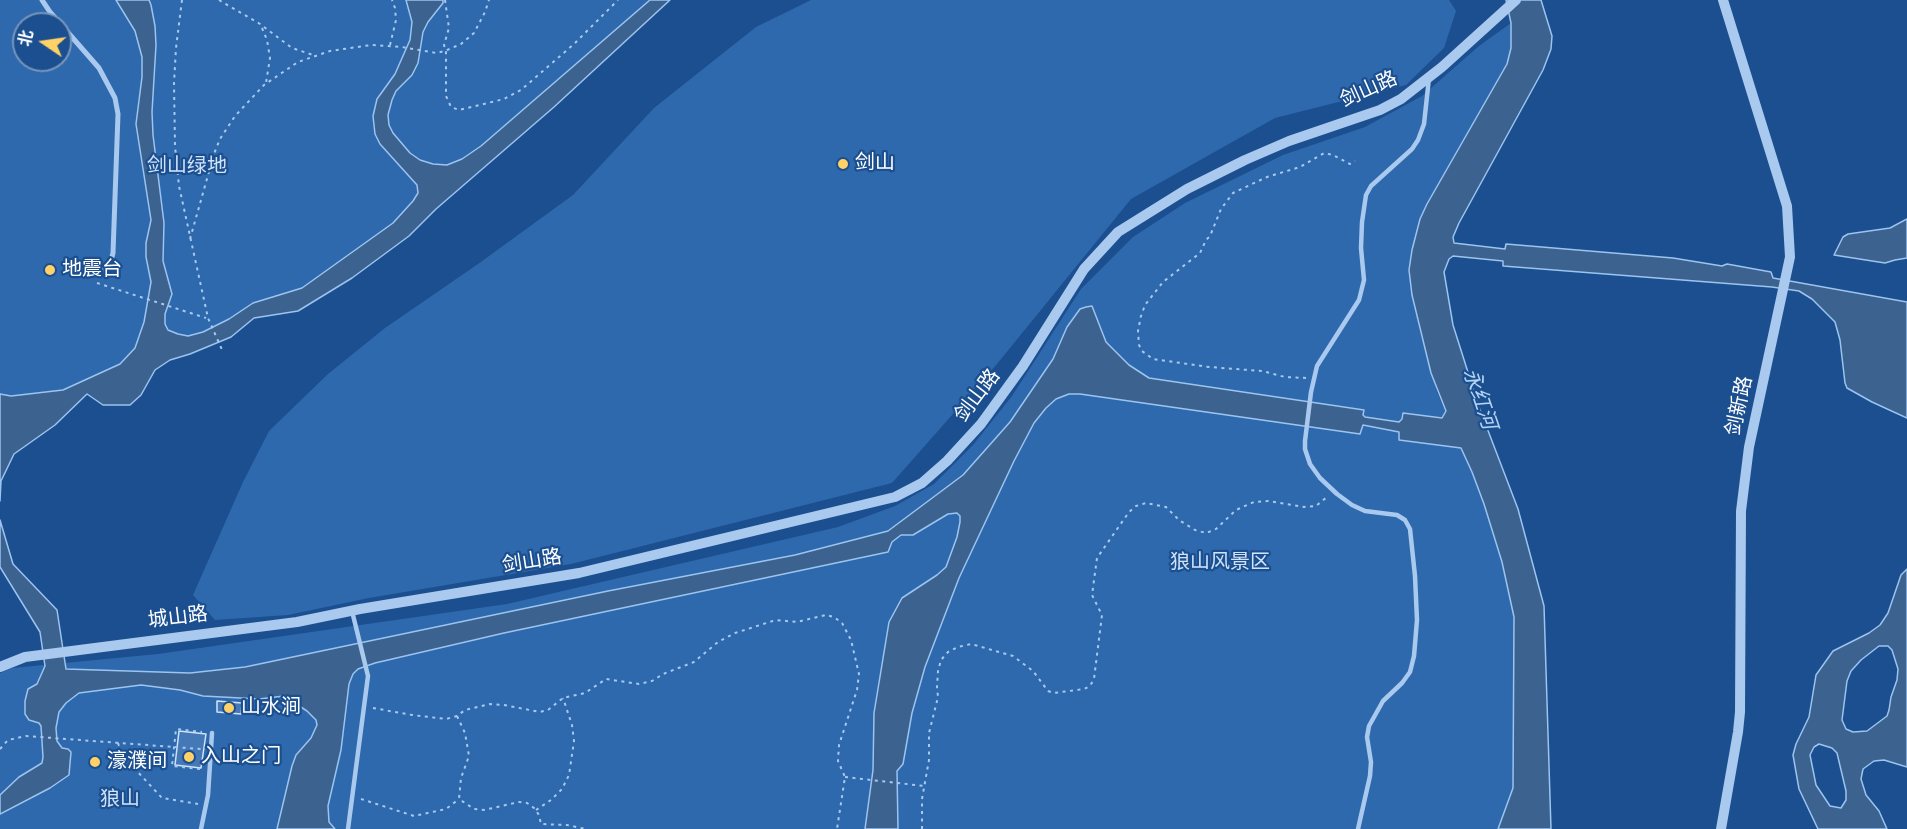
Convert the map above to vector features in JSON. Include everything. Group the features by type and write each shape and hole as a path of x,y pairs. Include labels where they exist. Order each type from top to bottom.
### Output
{"street":[{"path":"42,0 99,68 112,91 118,114 113,253 110,264 105,269 75,275"},
{"name":"剑山路","path":"356,610 579,573 895,497 922,483 947,461 981,424 1023,366 1084,269 1119,232 1179,194 1216,174 1289,141 1380,110 1401,99 1430,77 1516,0"},
{"name":"剑新路","path":"1721,829 1740,712 1741,511 1749,447 1790,257 1787,206 1723,0"},
{"name":"城山路","path":"0,667 26,657 297,622 356,610"}],"lane":[{"path":"1358,829 1370,776 1371,762 1367,737 1369,726 1383,701 1410,672 1417,620 1410,529 1405,520 1396,515 1365,511 1352,505 1333,491 1320,478 1311,464 1305,449 1305,441 1311,392 1317,366 1359,300 1364,280 1361,248 1366,195 1371,186 1412,149 1418,140 1424,124 1430,77"},
{"path":"348,829 368,676 356,610"},
{"path":"201,829 206,805 212,733"}],"path":[{"path":"182,0 176,48 174,120 179,186 208,318 223,352"},
{"path":"219,0 260,24 292,48 316,55"},
{"path":"390,45 396,20 392,0"},
{"path":"445,0 449,28 444,45 446,51 445,87 448,103 459,110 504,99 521,90 574,45 618,0"},
{"path":"190,239 214,154 223,133 245,104 267,83 298,62 316,55 371,45 402,47 436,53 446,51 461,44 474,33 489,0"},
{"path":"260,24 270,50 267,83"},
{"path":"1314,379 1153,359 1142,351 1138,331 1145,305 1163,282 1200,253 1214,229 1221,209 1233,193 1266,177 1299,167 1324,153 1350,164 1355,161"},
{"path":"75,275 208,318"},
{"path":"922,829 924,786 929,760 929,733 938,697 938,671 941,660 958,646 971,645 1013,656 1033,671 1048,691 1054,693 1084,689 1090,686 1094,679 1102,615 1092,595 1097,558 1129,512 1146,503 1166,507 1179,520 1195,530 1206,533 1216,529 1245,504 1268,501 1304,507 1317,506 1333,491"},
{"path":"364,707 412,716 446,718 457,716 465,710 490,704 540,712 548,710 563,698 585,693 606,679 639,684 652,681 663,674 694,662 718,642 735,633 776,620 797,622 826,615 834,617 842,623 851,640 859,674 857,690 839,745 838,761 845,777 837,829"},
{"path":"536,810 562,789 569,775 574,741 572,725 563,698"},
{"path":"352,796 414,816 446,809 459,799 461,778 469,756 465,733 457,716"},
{"path":"209,770 172,766 176,729 212,733"},
{"path":"0,749 9,740 38,736 210,749"},
{"path":"118,743 122,755 162,798 206,805"},
{"path":"845,777 924,786"},
{"path":"459,799 474,809 484,810 519,802 527,803 539,815 540,829"},
{"path":"541,824 567,825 586,829"}],"green space":[{"name":"剑山绿地","path":"0,0 670,0 554,107 436,209 409,236 352,278 298,311 254,318 231,337 170,360 155,370 141,395 130,405 103,405 87,394 63,390 11,396 0,394"},
{"name":"剑山","path":"811,0 1449,0 1456,11 1444,48 1406,85 1275,118 1131,199 997,364 892,483 571,564 369,598 288,615 215,620 193,595 243,482 269,431 328,374 385,328 573,195 654,108 756,27"},
{"name":"狼山风景区","path":"1511,23 1511,48 1507,64 1427,204 1420,220 1409,270 1420,331 1437,392 1484,504 1502,562 1514,617 1516,829 0,829 0,673 12,668 158,654 507,604 838,527 895,506 934,484 973,445 1012,396 1081,289 1133,237 1185,203 1283,155 1365,127 1422,96 1479,46"}],"shaded area":[{"path":"116,0 149,0 151,5 156,45 153,135 164,223 163,261 172,294 165,314 165,324 168,330 188,336 203,332 229,319 253,303 302,288 393,223 413,201 418,193 417,185 380,144 375,134 373,116 377,99 395,74 410,40 412,22 406,0 443,0 443,3 423,32 418,63 412,75 396,91 392,100 388,115 389,125 410,153 420,160 447,165 462,159 481,146 650,0 670,0 554,107 436,209 409,236 352,278 298,311 254,318 231,337 170,360 155,370 141,395 130,405 103,405 87,394 55,425 14,454 1,481 0,501 0,394 11,396 63,390 120,364 135,348 144,322 151,282 146,243 151,220 136,124 142,57 135,31"},
{"path":"1506,0 1541,0 1552,36 1551,49 1543,70 1459,223 1453,237 1454,243 1505,249 1506,244 1673,258 1722,266 1727,264 1771,272 1773,278 1907,302 1907,418 1847,388 1835,322 1812,299 1799,291 1503,266 1503,261 1453,256 1449,259 1444,272 1453,325 1479,407 1518,509 1544,606 1551,829 1498,829 1513,788 1514,617 1502,562 1484,504 1461,448 1399,440 1399,432 1363,425 1360,434 1080,394 1069,394 1056,399 1034,423 959,578 925,667 912,713 903,764 897,771 898,829 865,829 873,770 874,713 889,622 902,598 946,567 957,537 960,516 957,513 948,514 913,535 901,535 892,542 888,552 504,633 358,669 349,684 341,750 328,806 329,822 335,829 277,829 296,755 311,738 317,725 316,720 307,711 284,696 259,699 203,696 180,690 141,685 79,693 66,703 59,712 56,728 57,741 62,748 71,752 69,775 50,788 0,814 0,795 19,777 42,763 41,726 29,720 25,714 25,701 28,689 37,684 45,666 40,632 0,567 0,520 13,564 57,610 66,669 190,673 245,667 608,591 795,555 888,531 963,475 1010,422 1053,359 1067,327 1080,309 1086,307 1092,306 1106,342 1129,365 1149,378 1364,410 1365,417 1399,422 1403,413 1442,418 1446,411 1431,373 1412,295 1409,270 1412,250 1420,219 1427,204 1507,64 1511,48 1511,23"},
{"path":"1907,219 1907,258 1885,263 1834,255 1843,237 1848,234 1890,228"},
{"path":"1907,569 1907,767 1884,760 1874,761 1863,769 1861,779 1866,795 1879,811 1887,829 1818,829 1799,789 1793,755 1809,717 1816,675 1833,651 1880,625 1888,613 1901,575","holes":["1879,646 1888,646 1892,650 1898,669 1889,710 1887,716 1867,731 1853,732 1846,729 1842,720 1847,681 1851,671 1861,660","1819,744 1832,748 1837,753 1846,791 1846,800 1841,808 1830,806 1816,785 1810,755 1814,747"]}],"building":[{"name":"山水涧","path":"217,701 242,703 241,714 217,712"},
{"name":"入山之门","path":"179,731 206,734 201,768 175,765"}],"place":[{"name":"剑山","path":"843,164"},
{"name":"地震台","path":"50,270"},
{"name":"山水涧","path":"229,708"},
{"name":"入山之门","path":"189,757"},
{"name":"濠濮间","path":"95,762"}],"water label":[{"name":"永红河","path":"1479,399"}],"park label":[{"name":"狼山","path":"120,800"}]}
